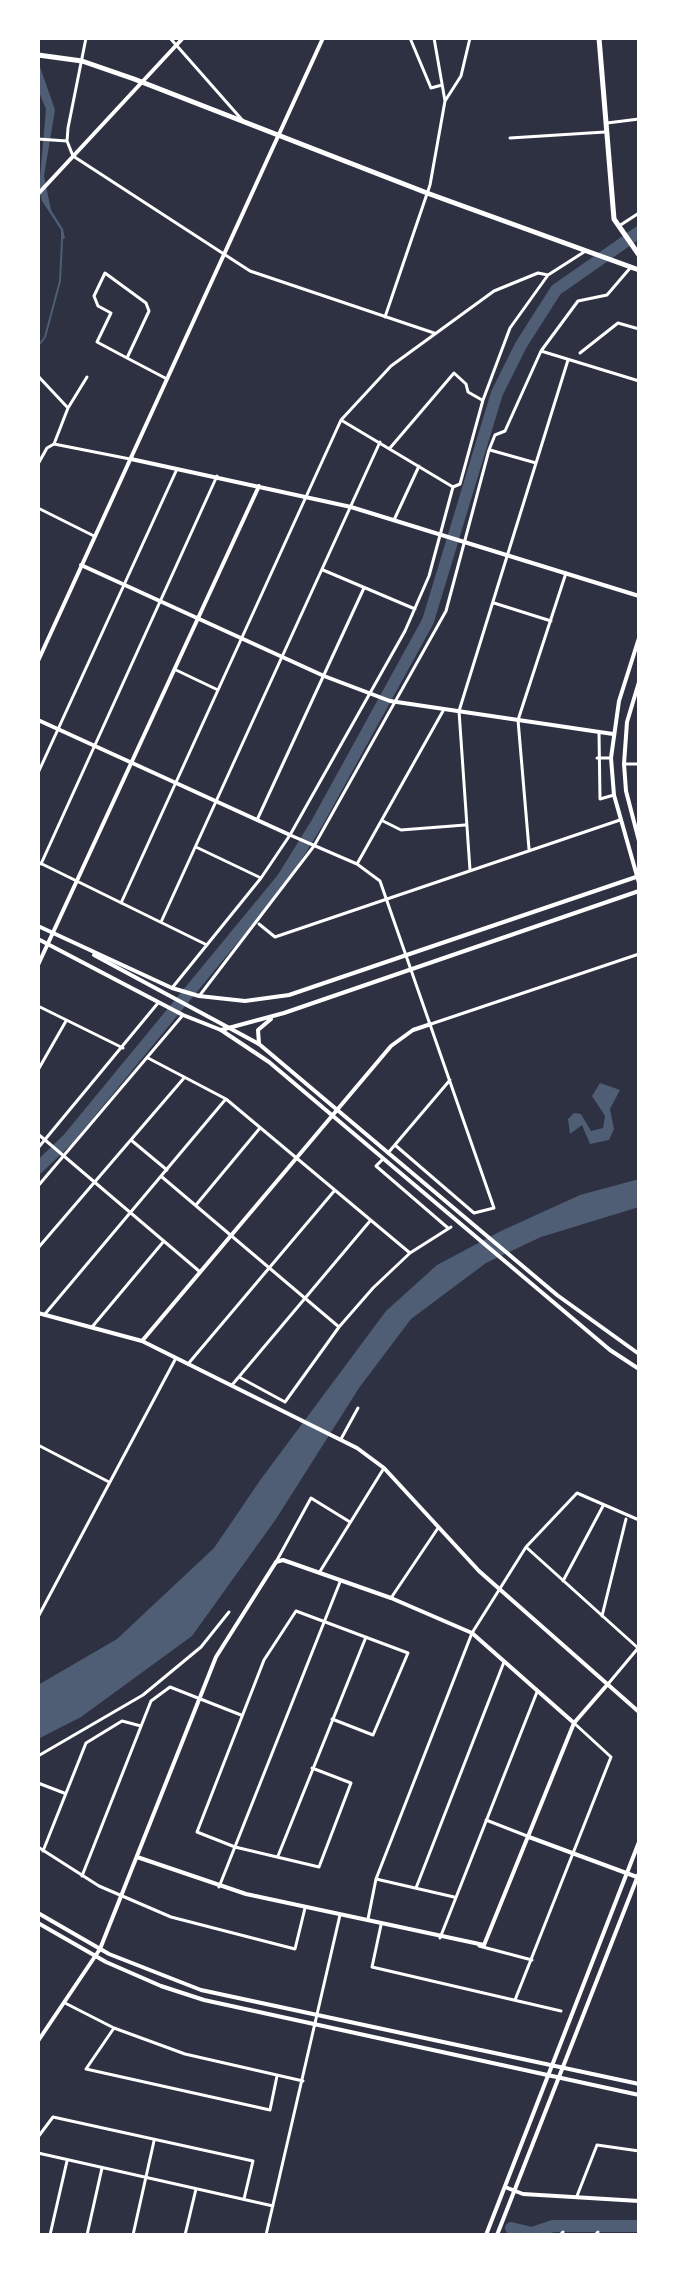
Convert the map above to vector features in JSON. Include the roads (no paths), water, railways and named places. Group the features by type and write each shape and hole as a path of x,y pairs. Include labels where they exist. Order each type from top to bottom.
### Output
{"main road":[{"path":"599,38 604,123 617,227 639,255"},
{"path":"39,55 82,61 142,82 427,193 639,270"}],"street":[{"path":"86,38 67,141 73,156 250,271 434,333"},
{"path":"170,38 244,122"},
{"path":"38,194 183,38"},
{"path":"38,661 323,38"},
{"path":"410,38 431,88 442,85"},
{"path":"434,38 445,101"},
{"path":"385,317 427,193 445,101 461,76 470,38"},
{"path":"496,38 556,38"},
{"path":"604,123 639,119"},
{"path":"510,138 605,132"},
{"path":"39,139 67,141"},
{"path":"617,227 639,213"},
{"path":"453,487 460,484 483,400 510,328 548,275 586,251"},
{"path":"199,996 258,923 314,846 446,611 489,450 495,435 505,431 541,351 578,301 607,295 631,267"},
{"path":"127,358 149,311 146,303 105,273 94,296 98,306 111,313 97,342 127,358 167,379"},
{"path":"121,903 341,420 378,377 434,333 510,283 538,273 548,275"},
{"path":"580,353 618,323 639,329"},
{"path":"541,351 639,381"},
{"path":"470,870 459,711 568,360"},
{"path":"390,448 454,373 466,384 468,392 483,400"},
{"path":"38,376 68,408"},
{"path":"38,464 47,448 54,444 68,408 87,377"},
{"path":"341,420 453,487"},
{"path":"161,922 380,442"},
{"path":"54,444 217,476 351,507 639,596"},
{"path":"489,450 536,463"},
{"path":"394,520 419,466"},
{"path":"38,773 177,469"},
{"path":"207,945 40,863 217,476"},
{"path":"38,965 79,882 259,486"},
{"path":"172,988 261,878 290,835 372,694 416,609 453,487"},
{"path":"38,508 94,536"},
{"path":"81,565 324,676 393,702 613,734"},
{"path":"323,570 416,609"},
{"path":"529,851 518,720 566,573"},
{"path":"257,820 364,588"},
{"path":"494,603 551,621"},
{"path":"94,955 199,996 245,1001 273,999 638,879 614,795 611,758 613,734 639,638"},
{"path":"176,670 218,690"},
{"path":"639,682 627,722 624,764 626,791 639,841"},
{"path":"357,864 444,710"},
{"path":"38,720 357,864 380,881 494,1208 474,1213 395,1145"},
{"path":"599,731 600,799 614,795"},
{"path":"597,758 611,758"},
{"path":"624,764 639,764"},
{"path":"258,923 275,937 620,820"},
{"path":"383,821 401,830 467,825"},
{"path":"196,847 261,878"},
{"path":"221,1030 284,1013 639,891"},
{"path":"38,926 236,1028 259,1044 557,1295 639,1354"},
{"path":"38,939 183,1015 221,1030 269,1062 552,1302 610,1350 639,1369"},
{"path":"142,1341 391,1046 413,1030 639,954"},
{"path":"38,1148 48,1141 160,1002"},
{"path":"38,1006 123,1048"},
{"path":"259,1044 257,1035 261,1025 284,1013"},
{"path":"38,1186 183,1015"},
{"path":"38,1070 66,1020"},
{"path":"148,1058 226,1099 410,1253"},
{"path":"38,1248 184,1078"},
{"path":"388,1153 450,1080"},
{"path":"45,1314 226,1099"},
{"path":"196,1205 261,1127"},
{"path":"38,1134 199,1271"},
{"path":"131,1140 167,1170"},
{"path":"239,1377 285,1402 339,1327 373,1288 410,1253 450,1228 376,1166 383,1159"},
{"path":"161,1176 339,1327"},
{"path":"188,1364 335,1190"},
{"path":"232,1385 370,1221"},
{"path":"92,1327 164,1241"},
{"path":"38,1313 142,1341 338,1438 384,1468 498,1588 639,1712"},
{"path":"38,1617 176,1358"},
{"path":"338,1438 358,1408"},
{"path":"38,1445 109,1483"},
{"path":"319,1573 384,1468"},
{"path":"368,1921 376,1879 472,1633 498,1588 526,1547 577,1493 626,1518 639,1520"},
{"path":"38,2041 96,1957 216,1657 276,1562 311,1498 350,1522"},
{"path":"563,1581 603,1506"},
{"path":"602,1616 626,1518"},
{"path":"391,1598 438,1528"},
{"path":"479,1946 489,1939 574,1723 639,1647 526,1547"},
{"path":"276,1562 283,1560 391,1598 472,1633 611,1757 515,2000"},
{"path":"219,1887 340,1582"},
{"path":"312,1768 351,1783 319,1867 235,1847 197,1832 264,1660 296,1611 408,1653 373,1735 332,1719"},
{"path":"38,1756 143,1695 201,1647 229,1612"},
{"path":"278,1856 367,1636"},
{"path":"416,1888 504,1662"},
{"path":"82,1876 151,1701 170,1687 242,1715"},
{"path":"440,1938 537,1691"},
{"path":"43,1851 86,1743 122,1721 141,1726"},
{"path":"38,1783 65,1794"},
{"path":"486,1820 626,1875 638,1876 566,2066 497,2235"},
{"path":"486,2235 639,1842"},
{"path":"38,1847 82,1876 122,1897 191,1924 295,1949 305,1908"},
{"path":"137,1857 219,1887 532,1960"},
{"path":"376,1879 455,1898"},
{"path":"38,1913 100,1949 165,1979 201,1990 639,2084"},
{"path":"266,2235 340,1915"},
{"path":"38,1923 96,1957 190,1995 639,2095"},
{"path":"381,1925 372,1967 561,2011"},
{"path":"65,2003 114,2028 185,2054 303,2081"},
{"path":"114,2028 86,2069 270,2110 277,2076"},
{"path":"38,2137 53,2117 253,2161 244,2199"},
{"path":"133,2235 154,2139"},
{"path":"577,2196 597,2145 639,2151"},
{"path":"38,2153 273,2206"},
{"path":"50,2235 67,2160"},
{"path":"87,2235 102,2168"},
{"path":"505,2187 514,2191 639,2201"},
{"path":"185,2235 196,2189"}],"water":[{"path":"38,61 55,110 44,176 51,210 63,229 65,238 61,241 61,230 42,201 39,189 46,109 38,90"},
{"path":"600,1083 620,1090 610,1109 614,1129 609,1140 590,1144 582,1125 570,1134 568,1119 574,1113 581,1114 591,1131 603,1128 605,1116 592,1096"},
{"path":"639,1179 639,1207 541,1237 486,1263 411,1319 359,1388 276,1519 192,1636 81,1717 38,1739 38,1685 117,1639 214,1548 261,1479 386,1311 437,1265 501,1231 580,1195"}],"waterway":[{"path":"38,1168 68,1139 283,878 317,823 428,621 497,393 521,345 556,290 639,232"},
{"path":"38,346 45,337 60,281 62,241"},
{"path":"511,2228 532,2233 553,2226 639,2226"}]}
